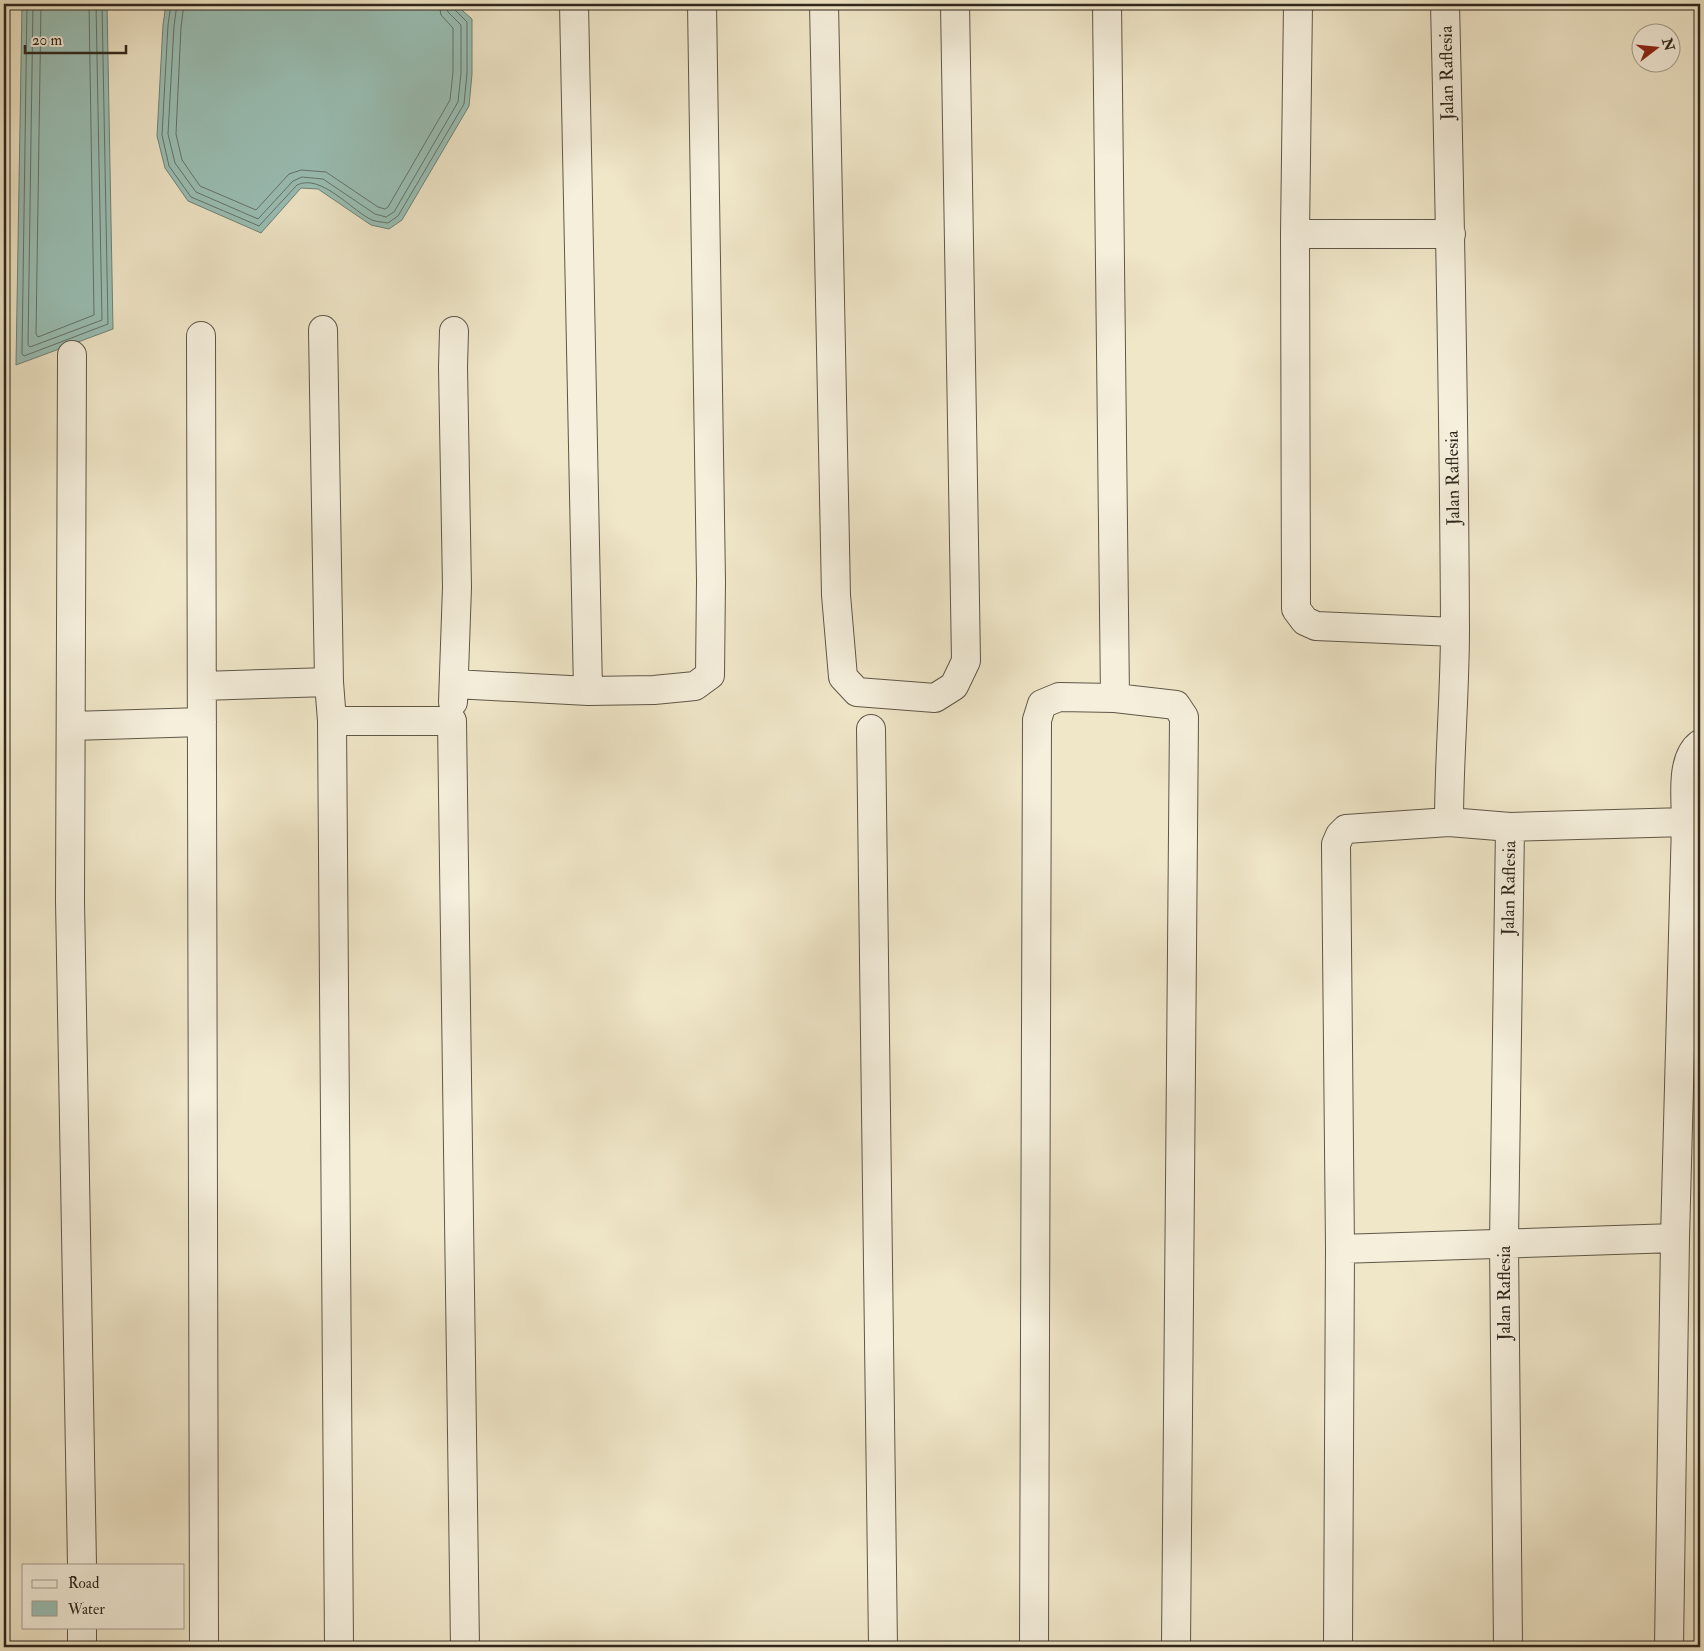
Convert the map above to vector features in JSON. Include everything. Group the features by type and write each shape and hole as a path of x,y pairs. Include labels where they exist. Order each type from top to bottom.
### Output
{"street":[{"path":"574,4 588,691"},
{"path":"454,684 588,691 654,690 695,686 710,675 711,581 702,4"},
{"path":"824,4 836,595 843,677 858,692 935,698 954,686 966,661 955,4"},
{"path":"1107,4 1115,698"},
{"path":"1298,4 1295,234 1296,609 1305,621 1316,626 1455,632"},
{"name":"Jalan Raflesia","path":"1445,4 1451,234 1455,632 1449,822 1510,827 1504,1242 1508,1647"},
{"path":"1295,234 1451,234"},
{"path":"323,330 329,682 332,721 339,1647"},
{"path":"454,331 456,588 452,721 465,1647"},
{"path":"201,336 204,1647"},
{"path":"72,355 70,901 82,1564"},
{"path":"202,686 329,682"},
{"path":"1034,1647 1037,720 1042,704 1060,698 1115,698 1176,705 1184,717 1176,1647"},
{"path":"332,721 452,721"},
{"path":"72,726 202,722"},
{"path":"870,729 883,1647"},
{"path":"1670,1647 1675,1238 1686,765 1694,748 1700,744"},
{"path":"1338,1647 1340,1249 1336,844 1340,835 1346,829 1449,822"},
{"path":"1510,827 1686,822"},
{"path":"1340,1249 1504,1242 1675,1238"},
{"path":"82,1628 82,1647"}],"water":[{"path":"107,4 113,329 16,365 22,5"},
{"path":"166,4 455,4 472,19 472,74 469,106 402,220 389,229 371,225 318,189 301,188 261,233 188,201 165,168 157,136 163,25"}]}
